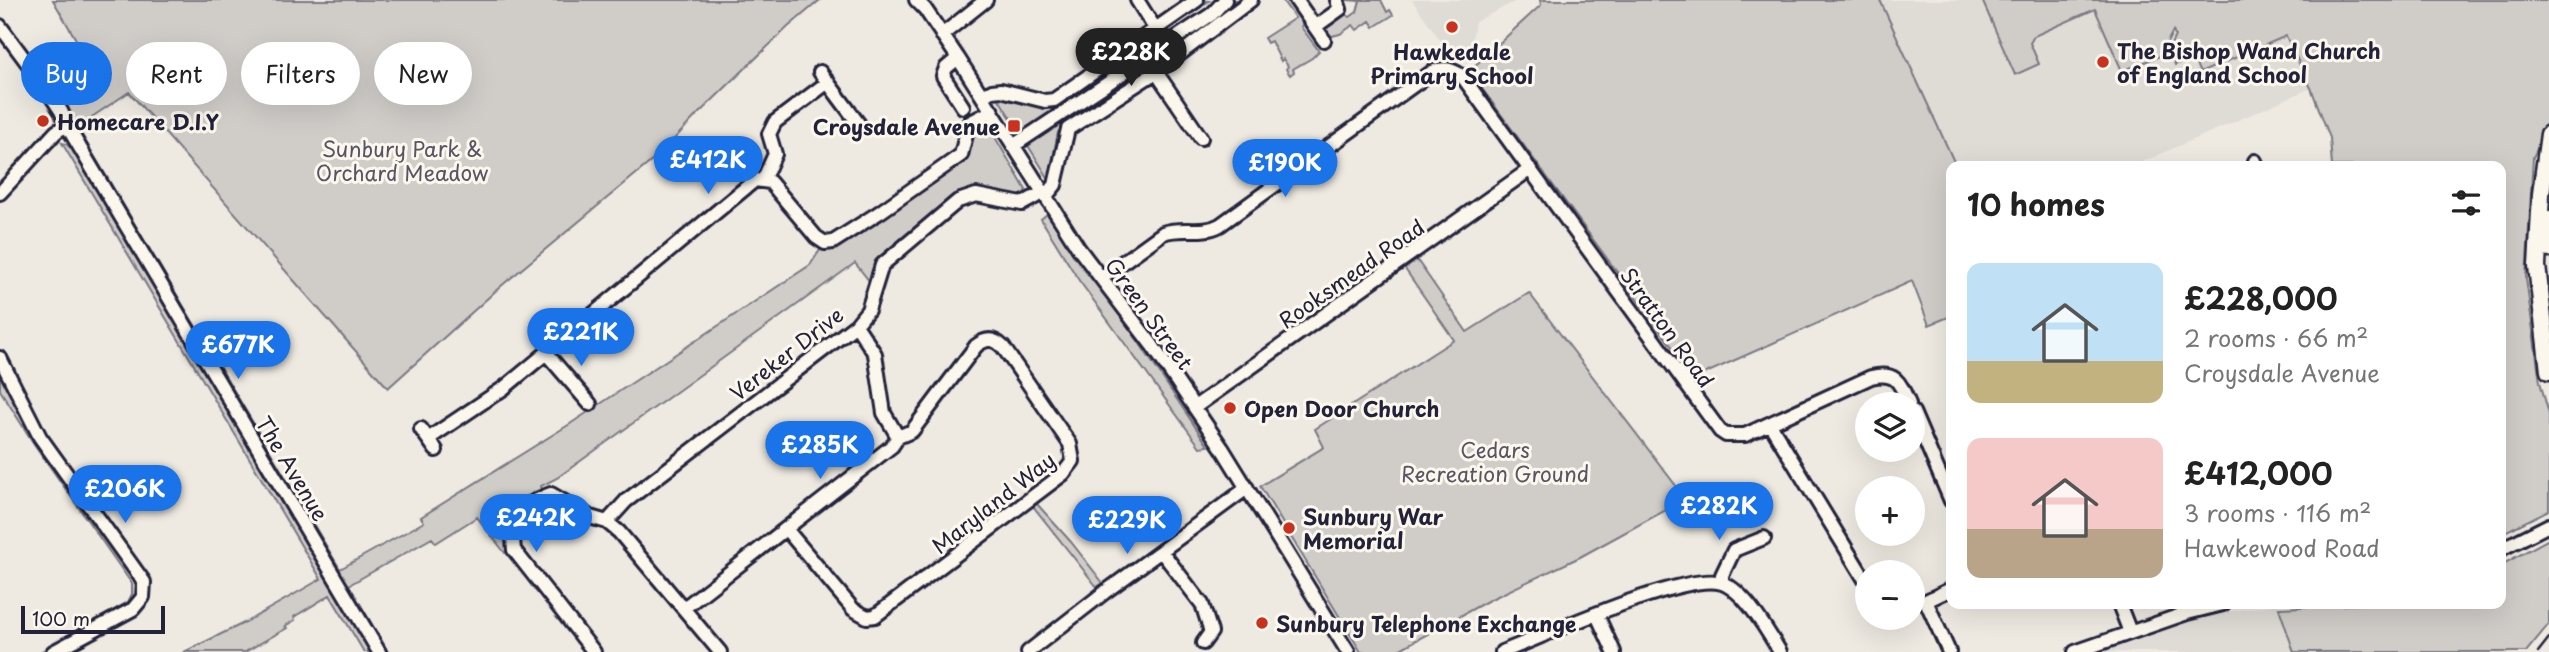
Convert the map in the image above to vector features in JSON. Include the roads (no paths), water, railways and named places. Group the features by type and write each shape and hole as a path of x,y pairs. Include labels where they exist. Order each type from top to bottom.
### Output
{"main road":[{"path":"2549,134 2541,194 2537,266 2549,371"},
{"path":"2549,219 2549,249"}],"street":[{"name":"Green Street","path":"916,0 958,58 1079,249 1195,407 1348,652"},
{"path":"942,35 986,0"},
{"path":"1137,0 1156,30"},
{"path":"982,96 996,90 1045,101 1054,100 1198,0"},
{"path":"1013,146 1212,14 1225,0"},
{"path":"1045,194 1055,185 1068,130 1156,72 1251,0"},
{"path":"1296,0 1324,40"},
{"path":"1315,27 1340,9 1337,0"},
{"name":"The Avenue","path":"0,26 46,88 68,124 379,652"},
{"path":"958,58 946,68 943,76 963,107"},
{"name":"Stratton Road","path":"1101,278 1163,233 1173,229 1212,229 1220,225 1432,72 1443,68 1462,76 1720,431 1735,436 1745,435 1871,377 1884,374 1897,380 1903,392"},
{"path":"1156,72 1200,138"},
{"path":"763,180 775,155 769,134 775,122 824,77 854,123"},
{"path":"428,439 504,388 755,180 770,182 820,241 833,242 961,155 969,123 992,111"},
{"path":"0,193 56,132 68,124"},
{"name":"Rooksmead Road","path":"1195,407 1529,170"},
{"name":"Vereker Drive","path":"607,523 626,501 856,325 868,310 882,265 958,201 976,195 1023,204 1045,194"},
{"path":"856,325 874,354 884,412 898,437"},
{"name":"Maryland Way","path":"684,608 786,528 892,446 898,437 912,431 975,346 982,341 997,341 1003,347 1070,444 1073,461 1070,468 876,616 867,617 853,610 786,528"},
{"path":"546,353 590,404"},
{"path":"0,358 40,437 144,582 143,597 134,609 53,652"},
{"path":"1770,424 1855,563"},
{"path":"1925,440 1946,490"},
{"path":"544,482 551,494 619,532 720,652"},
{"path":"1028,652 1247,488"},
{"path":"551,494 535,500 515,520 512,534 514,550 519,560 594,652"},
{"path":"2506,546 2549,525"},
{"path":"1722,583 1728,558 1734,550 1764,538"},
{"path":"1161,551 1202,604 1211,632 1203,643"},
{"path":"1503,652 1658,592 1694,582 1722,583 1739,594 1768,631 1780,652"},
{"path":"1946,591 1926,601 1948,652"},
{"path":"2121,609 2130,632"},
{"path":"2076,652 2206,609"},
{"path":"1597,615 1614,652"}],"railway":[{"path":"2538,652 2549,638"}],"place":[{"name":"Hawkedale Primary School","path":"1452,27"},
{"name":"The Bishop Wand Church of England School","path":"2103,62"},
{"name":"Homecare D.I.Y","path":"43,121"},
{"name":"Croysdale Avenue","path":"1014,126"},
{"name":"Open Door Church","path":"1230,408"},
{"name":"Sunbury War Memorial","path":"1289,528"},
{"name":"Sunbury Telephone Exchange","path":"1262,623"}],"park label":[{"name":"Sunbury Park & Orchard Meadow","path":"402,160"},
{"name":"Cedars Recreation Ground","path":"1495,461"}]}
